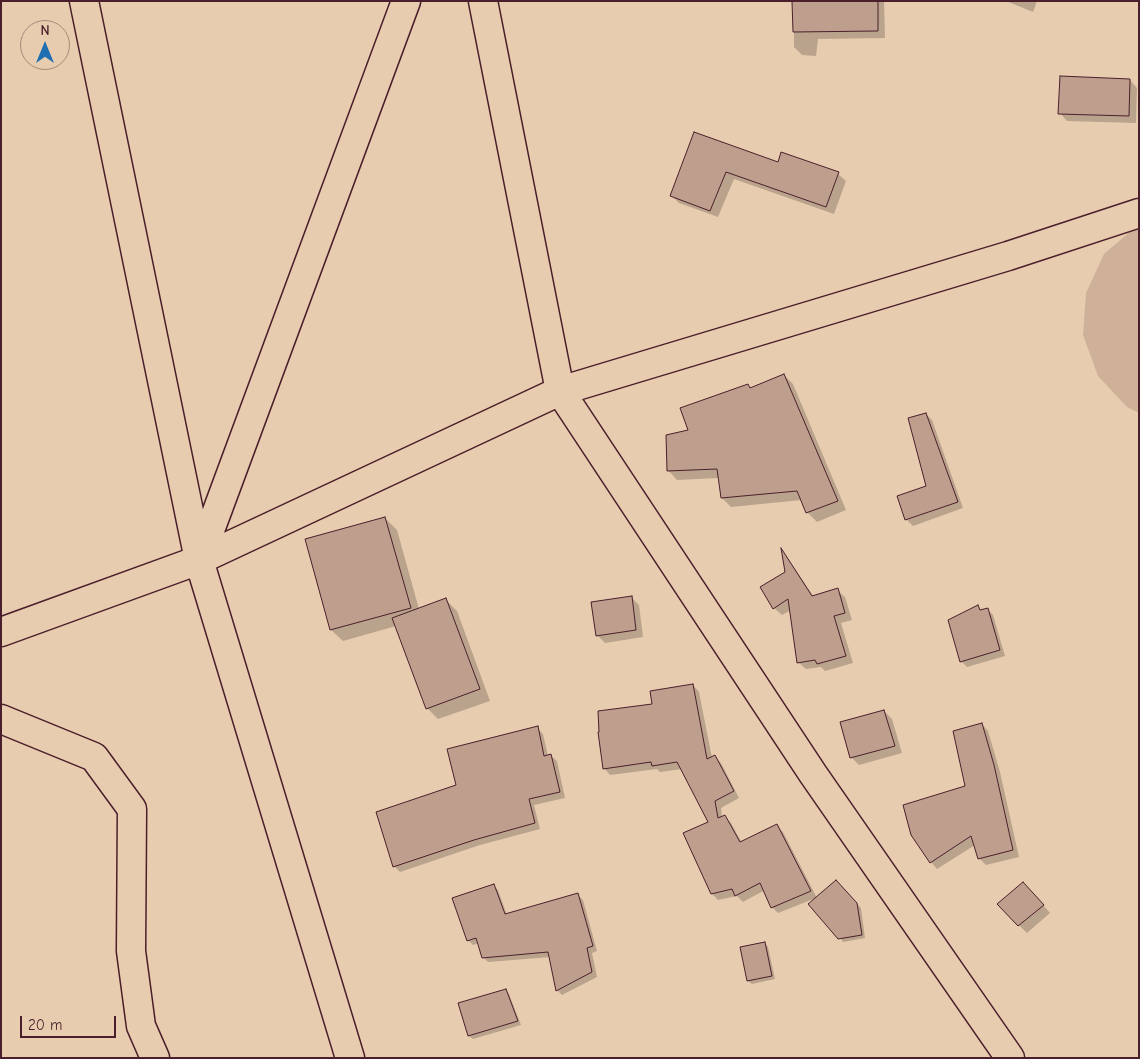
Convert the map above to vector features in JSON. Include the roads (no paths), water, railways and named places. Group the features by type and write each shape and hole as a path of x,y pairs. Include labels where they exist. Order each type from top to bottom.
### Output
{"street":[{"path":"84,1 199,560 350,1058"},
{"path":"199,560 406,1"},
{"path":"483,1 560,390 813,774 1010,1058"},
{"path":"1,632 199,560 560,390 1008,256 1139,213"},
{"path":"1,719 94,757 132,809 131,951 141,1026 155,1058"}]}
